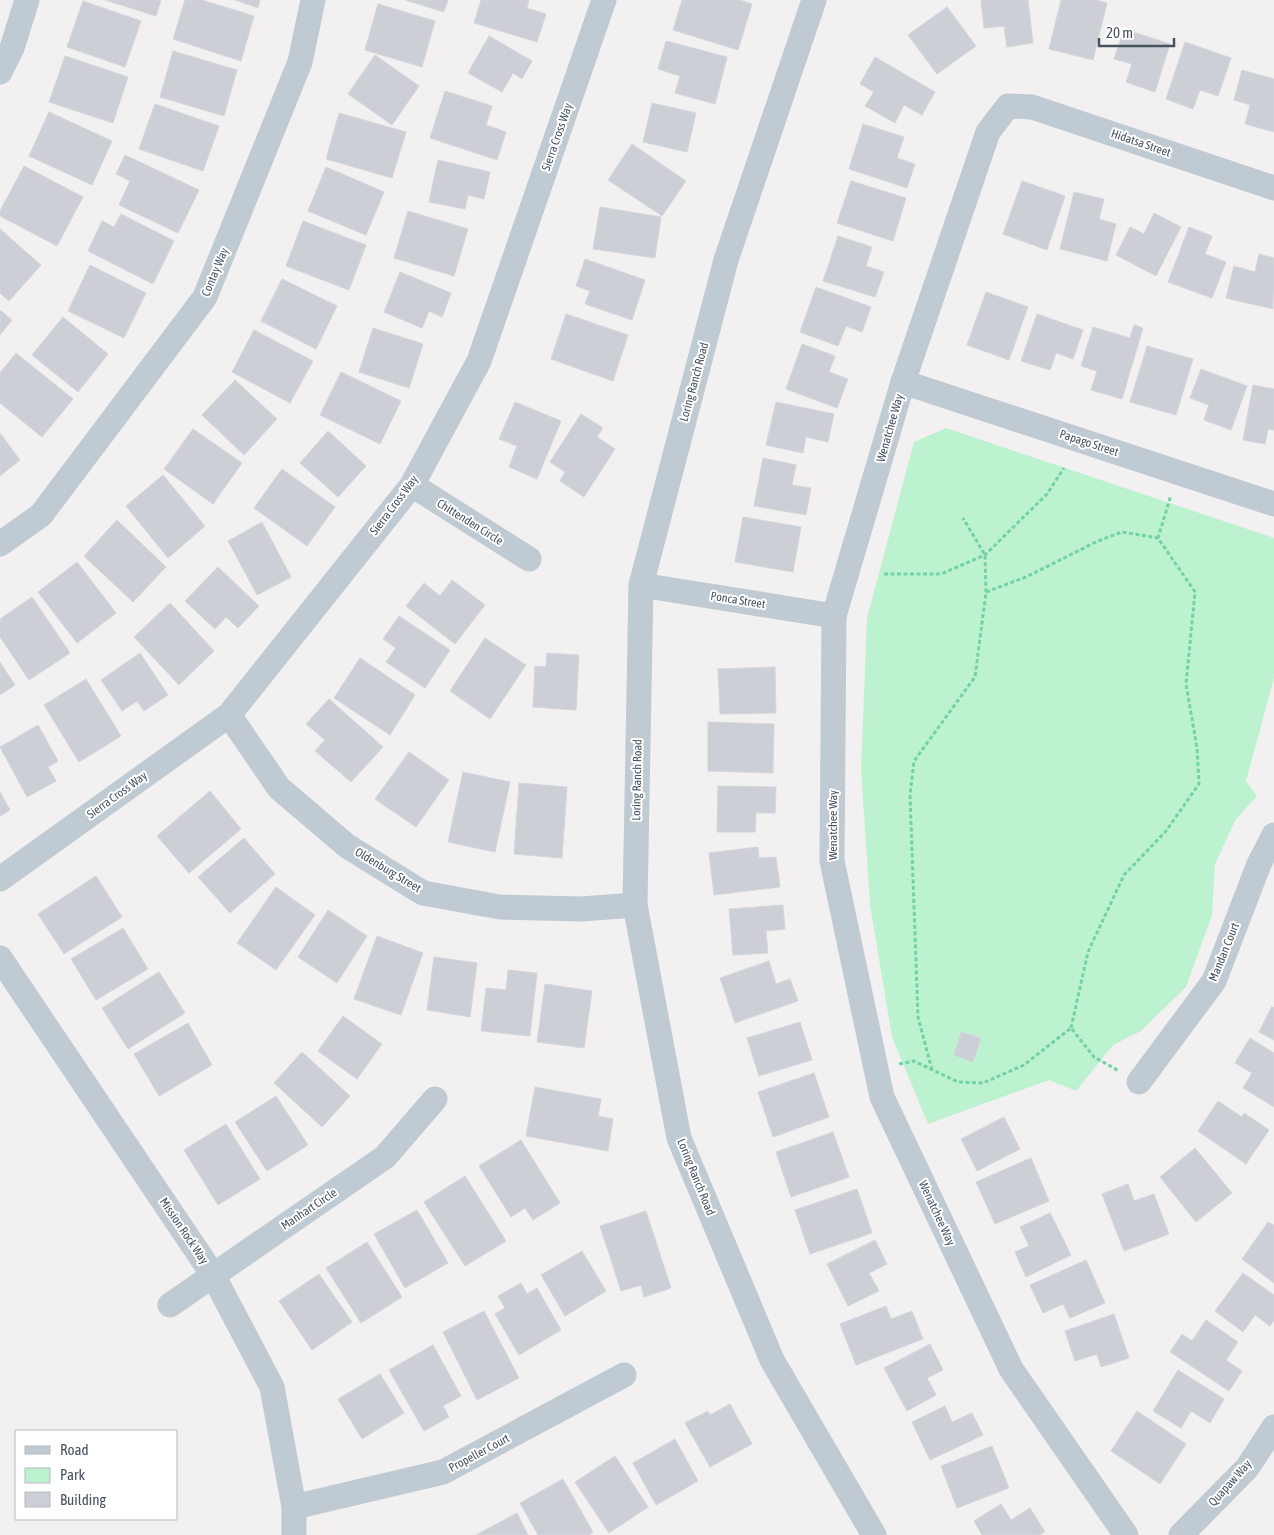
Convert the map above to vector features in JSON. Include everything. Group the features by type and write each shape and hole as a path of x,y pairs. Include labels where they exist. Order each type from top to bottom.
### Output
{"street":[{"path":"0,72 6,46 27,0"},
{"name":"Contay Way","path":"0,544 41,515 205,297 300,62 313,0"},
{"name":"Sierra Cross Way","path":"0,879 229,715 412,485 479,361 604,0"},
{"name":"Loring Ranch Road","path":"814,0 726,260 641,585 635,905 679,1138 772,1360 874,1535"},
{"name":"Hidatsa Street","path":"1008,106 1032,107 1274,188"},
{"name":"Wenatchee Way","path":"1008,106 988,132 904,382 834,616 832,861 882,1097 1011,1369 1126,1535"},
{"name":"Papago Street","path":"904,382 1274,504"},
{"name":"Chittenden Circle","path":"412,485 529,559"},
{"name":"Ponca Street","path":"641,585 834,616"},
{"name":"Oldenburg Street","path":"229,715 279,788 347,846 423,893 500,907 581,909 635,905"},
{"name":"Mandan Court","path":"1139,1082 1214,981 1259,864 1274,835"},
{"name":"Mission Rock Way","path":"0,958 214,1275 272,1387 294,1507 294,1535"},
{"name":"Manhart Circle","path":"170,1305 385,1157 435,1099"},
{"name":"Propeller Court","path":"294,1507 443,1472 624,1375"},
{"name":"Quapaw Way","path":"1181,1535 1247,1468 1274,1427"}],"path":[{"path":"884,574 941,574 985,555 1047,494 1064,468"},
{"path":"1158,538 1178,472"},
{"path":"932,1070 918,1017 910,795 914,761 975,677 986,592 985,555 963,518"},
{"path":"876,1069 914,1062 958,1082 983,1083 1024,1065 1071,1028 1088,952 1124,875 1166,831 1199,784 1197,748 1186,684 1195,592 1158,538 1122,532 1098,541 1026,577 986,592"},
{"path":"1071,1028 1094,1057 1139,1082"}],"green space":[{"path":"946,428 1274,538 1274,678 1246,781 1257,796 1236,819 1215,864 1212,915 1186,987 1141,1031 1113,1045 1076,1091 1049,1080 928,1124 892,1037 870,905 861,770 867,618 914,442"}],"building":[{"path":"105,0 161,0 156,16"},
{"path":"185,0 202,0 254,16 241,61 173,39"},
{"path":"235,0 260,0 258,8"},
{"path":"405,0 448,0 444,12"},
{"path":"481,0 529,0 527,8 546,14 537,42 474,23"},
{"path":"682,0 740,0 752,4 738,50 673,30"},
{"path":"981,0 1028,0 1033,43 1007,47 1004,26 984,28"},
{"path":"1061,0 1096,0 1107,3 1093,60 1049,49"},
{"path":"83,1 141,21 125,67 67,47"},
{"path":"378,4 435,21 422,67 365,50"},
{"path":"947,7 976,46 937,74 908,35"},
{"path":"1124,29 1170,44 1155,92 1126,82 1132,64 1114,59"},
{"path":"489,36 532,61 522,79 513,73 502,92 468,73"},
{"path":"666,41 727,57 715,104 675,93 680,76 658,69"},
{"path":"1185,42 1231,58 1218,96 1200,90 1193,109 1166,99"},
{"path":"173,51 237,70 224,116 160,97"},
{"path":"375,55 419,86 392,125 348,94"},
{"path":"65,56 128,77 113,123 49,102"},
{"path":"875,57 935,92 922,115 904,105 895,123 865,106 874,92 860,84"},
{"path":"1242,70 1274,79 1274,132 1245,124 1250,105 1234,100"},
{"path":"445,91 492,106 486,125 506,132 497,160 430,138"},
{"path":"652,103 696,113 687,152 643,142"},
{"path":"155,104 219,126 203,171 139,149"},
{"path":"49,112 112,141 92,185 29,156"},
{"path":"339,113 406,132 392,178 326,159"},
{"path":"863,124 904,137 897,158 915,164 907,188 849,169"},
{"path":"632,144 686,181 662,216 608,180"},
{"path":"125,155 199,190 178,233 119,205 130,181 116,174"},
{"path":"438,160 490,172 484,199 468,195 465,209 429,202"},
{"path":"24,166 83,197 57,246 0,216 0,211"},
{"path":"326,167 384,192 366,235 308,211"},
{"path":"851,181 906,198 893,241 837,223"},
{"path":"1022,181 1065,196 1047,250 1003,234"},
{"path":"1074,192 1104,199 1099,219 1116,224 1107,261 1060,249"},
{"path":"600,207 661,217 655,258 593,249"},
{"path":"408,211 468,229 454,276 394,258"},
{"path":"1154,213 1181,227 1156,276 1116,255 1130,227 1144,234"},
{"path":"121,214 174,241 153,284 88,251 102,221 114,227"},
{"path":"303,221 366,245 349,290 286,266"},
{"path":"1189,227 1212,236 1205,254 1226,262 1212,298 1168,282"},
{"path":"0,229 41,265 9,301 0,293"},
{"path":"838,236 872,247 866,266 884,272 875,297 823,281"},
{"path":"1259,254 1274,258 1273,309 1226,298 1234,266 1255,272"},
{"path":"585,259 645,280 632,320 585,304 590,291 576,286"},
{"path":"90,265 146,293 124,338 68,311"},
{"path":"400,272 451,293 442,317 429,311 422,328 384,312"},
{"path":"282,279 337,306 316,349 261,321"},
{"path":"816,287 871,307 862,332 846,326 838,346 800,332"},
{"path":"986,292 1028,307 1009,360 967,345"},
{"path":"0,310 12,320 0,335"},
{"path":"566,314 628,335 613,381 551,359"},
{"path":"1037,314 1083,330 1073,359 1056,353 1050,370 1021,361"},
{"path":"63,317 108,354 78,392 32,355"},
{"path":"1134,325 1143,328 1122,399 1091,390 1097,371 1081,366 1093,327 1130,338"},
{"path":"373,328 423,344 409,388 359,372"},
{"path":"254,330 313,361 290,403 232,372"},
{"path":"802,344 835,356 829,372 848,379 837,408 786,389"},
{"path":"1147,346 1193,359 1176,415 1130,402"},
{"path":"16,353 73,399 42,437 0,403 0,373"},
{"path":"1201,369 1247,386 1231,430 1204,420 1209,405 1190,398"},
{"path":"341,372 401,401 380,444 320,415"},
{"path":"235,380 277,419 244,455 202,415"},
{"path":"1253,385 1274,389 1274,430 1268,429 1265,444 1243,440"},
{"path":"515,402 561,421 537,479 509,467 517,446 499,439"},
{"path":"776,402 834,414 828,442 806,437 803,453 766,445"},
{"path":"581,414 603,428 597,437 615,449 584,497 560,481 565,472 550,462"},
{"path":"193,429 242,463 213,504 164,469"},
{"path":"328,431 366,466 338,497 300,463"},
{"path":"0,433 20,460 0,476"},
{"path":"763,458 796,465 792,485 811,488 806,515 754,506"},
{"path":"282,469 335,507 307,546 254,508"},
{"path":"163,475 205,526 168,558 126,506"},
{"path":"743,517 801,527 793,572 735,562"},
{"path":"117,520 166,567 133,602 84,556"},
{"path":"262,522 291,577 257,595 228,541"},
{"path":"77,562 116,613 77,643 38,592"},
{"path":"218,567 259,606 238,628 226,617 215,629 185,601"},
{"path":"452,580 485,605 455,644 406,606 424,583 440,596"},
{"path":"32,597 70,653 29,680 0,637 0,619"},
{"path":"170,603 214,651 179,685 134,637"},
{"path":"399,616 450,650 425,688 386,662 396,648 383,639"},
{"path":"485,638 526,665 490,719 450,691"},
{"path":"140,653 168,695 144,711 137,701 122,711 101,680"},
{"path":"547,653 579,655 576,710 533,707 535,666 546,667"},
{"path":"360,658 415,695 390,735 334,698"},
{"path":"0,662 15,685 0,695"},
{"path":"775,667 776,713 720,714 718,669"},
{"path":"86,679 121,736 79,762 44,705"},
{"path":"329,699 383,747 351,782 315,751 325,740 306,724"},
{"path":"708,722 774,724 773,773 708,771"},
{"path":"38,725 58,761 48,767 56,781 27,797 0,747"},
{"path":"409,752 449,780 416,827 375,799"},
{"path":"463,772 510,782 495,852 448,842"},
{"path":"519,783 567,787 562,858 514,854"},
{"path":"718,786 776,787 775,813 756,813 755,832 717,832"},
{"path":"210,791 241,829 189,873 157,836"},
{"path":"0,792 10,810 0,816"},
{"path":"244,838 275,874 230,913 198,877"},
{"path":"758,847 759,858 776,857 780,887 714,895 709,853"},
{"path":"96,876 122,917 64,954 38,914"},
{"path":"276,887 315,915 276,970 237,943"},
{"path":"783,905 785,929 766,931 768,953 733,955 729,909"},
{"path":"328,910 367,936 337,983 298,957"},
{"path":"123,928 148,969 96,1000 71,959"},
{"path":"377,936 423,953 401,1015 354,999"},
{"path":"434,957 477,963 470,1017 427,1010"},
{"path":"769,961 776,984 790,979 798,1001 735,1023 720,978"},
{"path":"508,970 537,973 530,1036 481,1031 486,988 506,990"},
{"path":"159,972 185,1013 128,1049 102,1008"},
{"path":"545,984 592,991 584,1048 537,1042"},
{"path":"1272,1006 1274,1008 1274,1040 1259,1032"},
{"path":"343,1016 382,1044 357,1079 318,1051"},
{"path":"800,1022 812,1060 759,1076 747,1038"},
{"path":"188,1023 212,1065 159,1096 134,1054"},
{"path":"961,1032 981,1038 973,1062 954,1055"},
{"path":"1250,1038 1274,1053 1274,1107 1243,1088 1252,1073 1235,1063"},
{"path":"302,1052 350,1096 322,1127 274,1083"},
{"path":"814,1073 829,1117 773,1137 758,1092"},
{"path":"535,1087 601,1099 598,1116 613,1119 608,1151 526,1136"},
{"path":"276,1096 308,1145 267,1171 235,1122"},
{"path":"1218,1101 1242,1117 1244,1113 1269,1130 1246,1164 1198,1131"},
{"path":"1004,1117 1020,1149 977,1171 961,1139"},
{"path":"226,1124 260,1179 218,1205 184,1150"},
{"path":"833,1132 849,1177 791,1197 776,1152"},
{"path":"521,1140 560,1203 533,1220 525,1208 511,1217 479,1166"},
{"path":"1195,1148 1232,1193 1196,1222 1160,1177"},
{"path":"1031,1158 1049,1201 995,1224 976,1182"},
{"path":"465,1176 506,1241 465,1266 424,1202"},
{"path":"1128,1184 1134,1201 1154,1194 1169,1234 1124,1251 1102,1194"},
{"path":"857,1189 872,1233 810,1254 795,1210"},
{"path":"417,1210 448,1263 405,1288 374,1234"},
{"path":"646,1211 671,1288 644,1297 641,1285 621,1291 600,1226"},
{"path":"1050,1213 1071,1255 1026,1277 1015,1252 1029,1246 1020,1227"},
{"path":"1268,1222 1274,1225 1274,1283 1242,1259"},
{"path":"875,1240 887,1264 869,1273 879,1291 848,1306 827,1264"},
{"path":"367,1242 402,1297 361,1323 326,1268"},
{"path":"582,1251 606,1291 565,1316 541,1275"},
{"path":"1086,1260 1105,1303 1070,1318 1063,1304 1043,1313 1030,1285"},
{"path":"1243,1273 1274,1295 1274,1320 1270,1326 1255,1315 1243,1332 1215,1311"},
{"path":"319,1274 352,1322 312,1350 279,1301"},
{"path":"521,1283 527,1294 537,1288 561,1330 519,1355 495,1314 505,1308 498,1296"},
{"path":"886,1306 891,1319 912,1311 923,1339 856,1365 840,1324"},
{"path":"484,1311 519,1378 477,1400 443,1332"},
{"path":"1114,1314 1129,1358 1101,1367 1097,1354 1075,1361 1065,1331"},
{"path":"1206,1320 1238,1342 1226,1360 1242,1371 1229,1391 1170,1352 1182,1334 1192,1341"},
{"path":"930,1344 943,1370 927,1378 936,1395 907,1411 884,1368"},
{"path":"433,1345 461,1396 443,1406 449,1417 424,1431 389,1370"},
{"path":"1178,1370 1224,1399 1210,1423 1191,1411 1181,1428 1153,1411"},
{"path":"380,1374 404,1413 362,1439 338,1399"},
{"path":"730,1404 752,1444 710,1467 685,1423 708,1411 710,1415"},
{"path":"945,1406 952,1422 972,1413 983,1435 930,1460 912,1422"},
{"path":"1137,1411 1186,1444 1160,1484 1111,1451"},
{"path":"675,1439 698,1481 656,1505 633,1463"},
{"path":"992,1446 1009,1488 957,1508 941,1466"},
{"path":"615,1456 648,1507 609,1533 575,1482"},
{"path":"563,1479 593,1532 589,1535 538,1535 520,1503"},
{"path":"1001,1504 1011,1520 1030,1508 1045,1532 1039,1535 982,1535 974,1521"},
{"path":"517,1513 528,1535 476,1535"}]}
